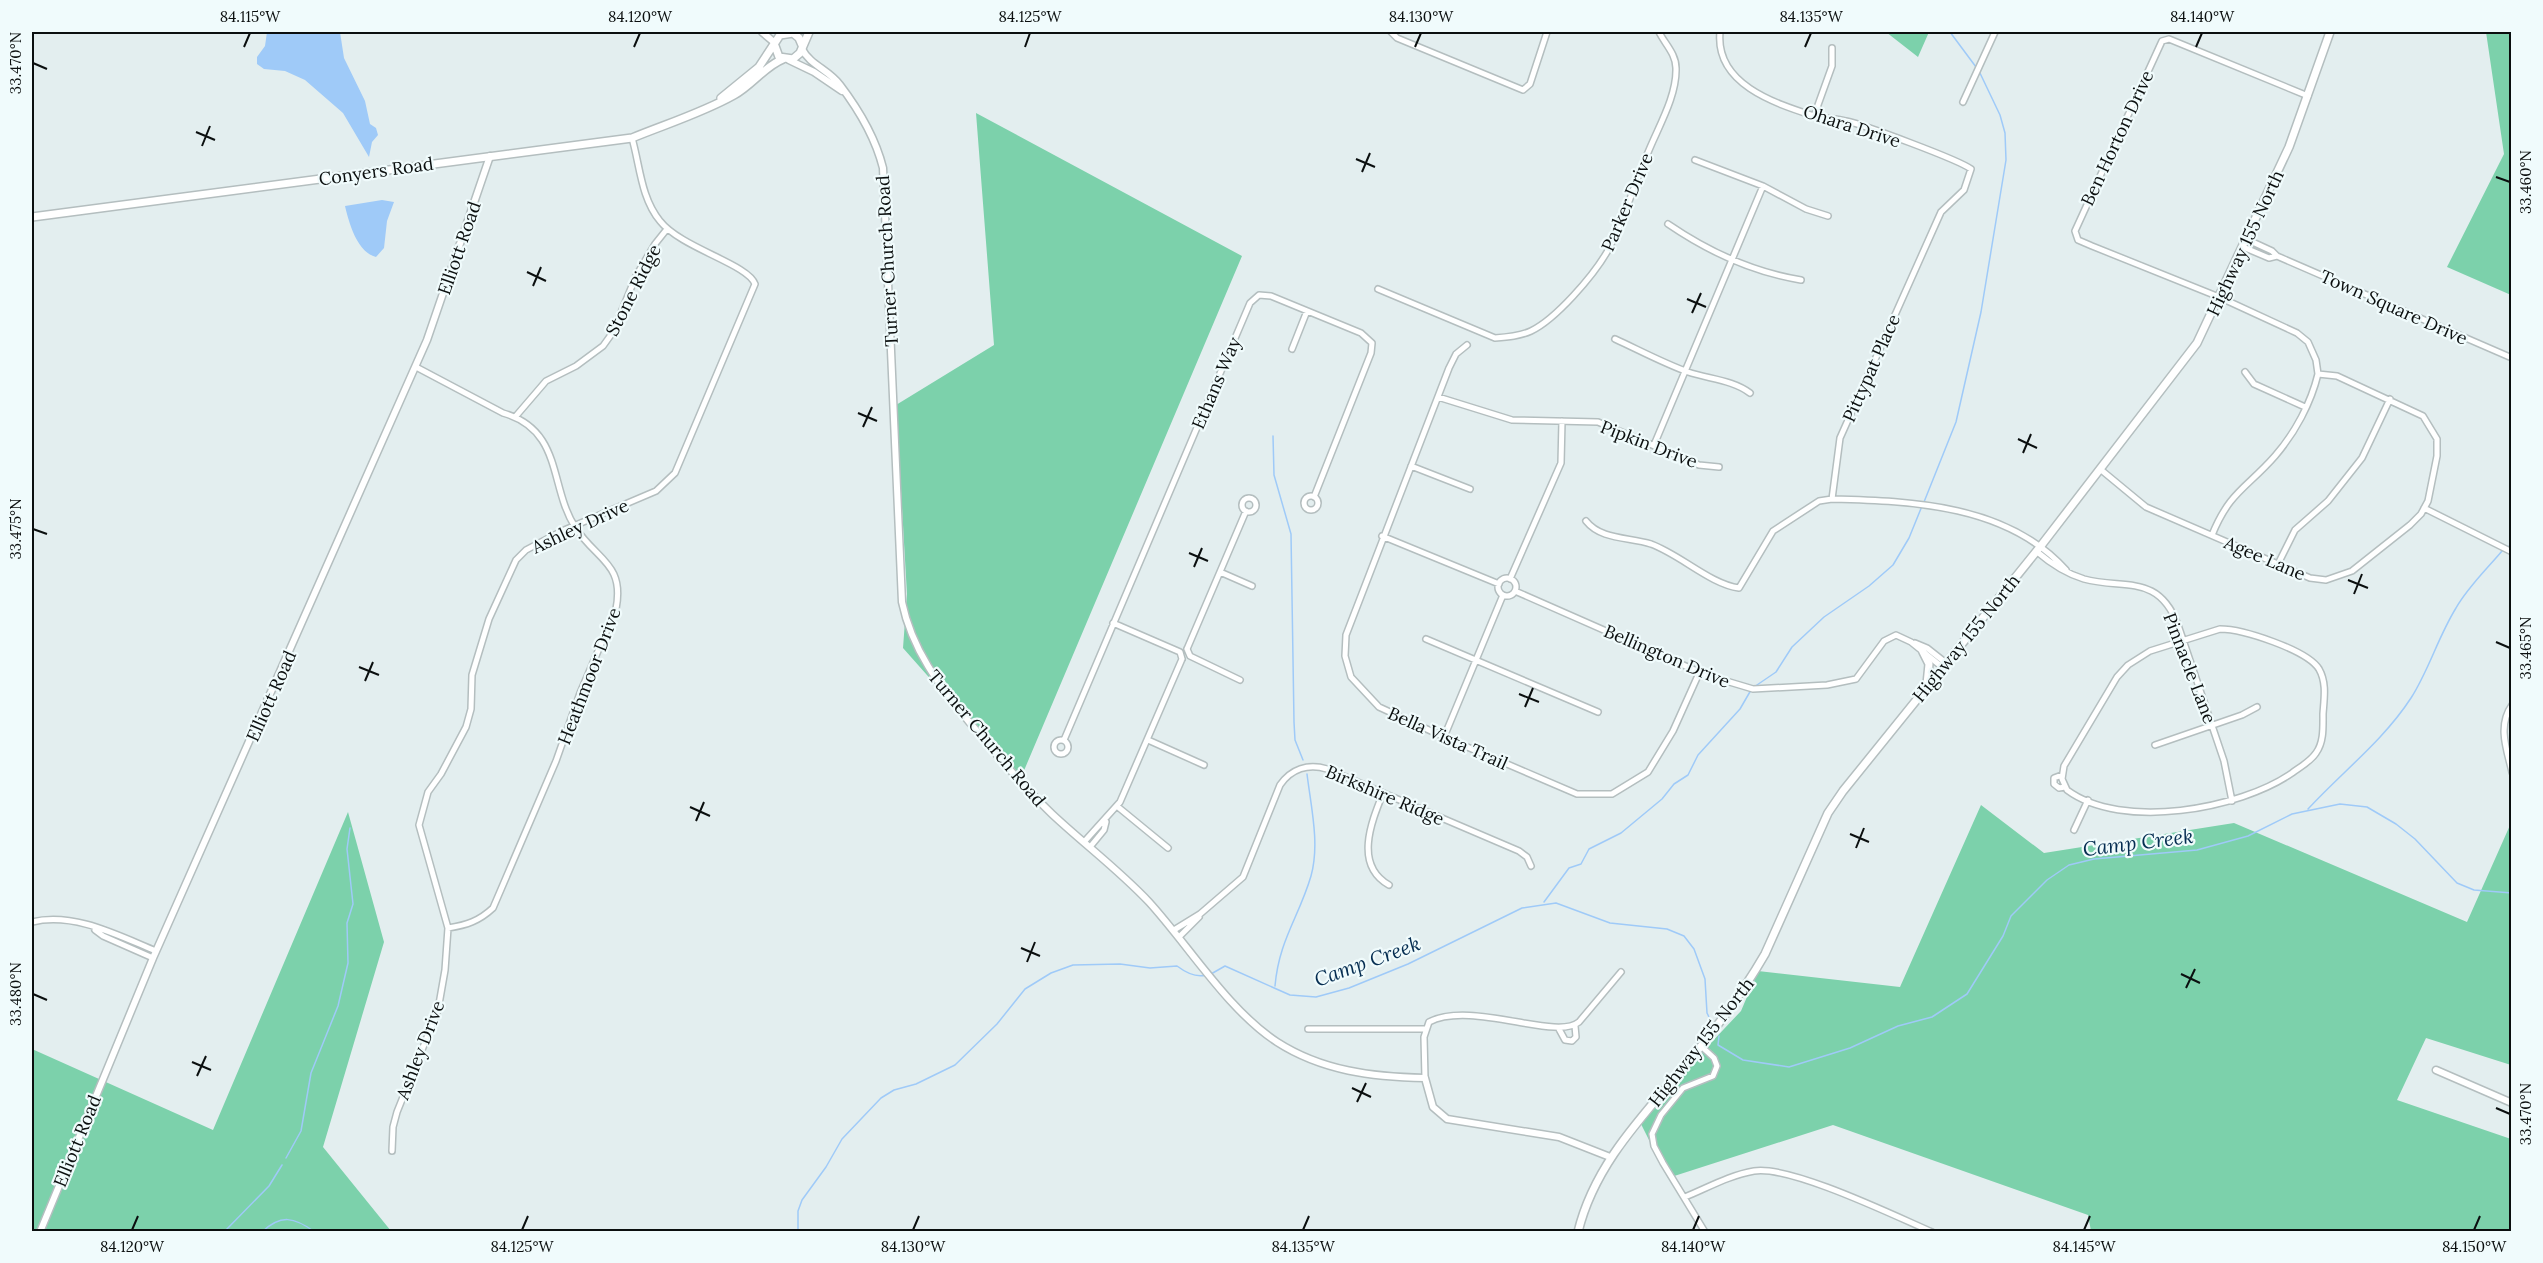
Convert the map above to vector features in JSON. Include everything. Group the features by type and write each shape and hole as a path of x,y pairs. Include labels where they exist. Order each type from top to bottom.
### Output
{"main road":[{"path":"802,47 799,38 790,32 775,44 777,54 786,60 797,57 802,47 809,32"},
{"name":"Highway 155 North","path":"1578,1232 1592,1191 1610,1157 1732,1007 1765,954 1828,813 1843,790 2038,549 2191,352 2208,323 2289,147 2330,32"},
{"name":"Conyers Road","path":"714,104 752,75 775,44"},
{"name":"Conyers Road","path":"32,217 632,138 675,123 714,104 745,88 786,60"},
{"path":"1923,652 1930,670 1927,686"}],"street":[{"path":"762,32 775,44"},
{"path":"1391,32 1397,38 1523,90 1530,84 1547,32"},
{"name":"Parker Drive","path":"1378,289 1496,338 1509,337 1532,330 1552,316 1607,252 1661,120 1674,84 1676,67 1659,32"},
{"name":"Ohara Drive","path":"1720,32 1720,45 1734,77 1746,87 1814,116 1848,121 1971,169 1964,190 1941,212 1928,241"},
{"path":"1963,102 1995,32"},
{"name":"Ben Horton Drive","path":"2219,297 2078,240 2075,231 2079,220 2162,41 2169,39 2308,96"},
{"name":"Turner Church Road","path":"802,47 809,60 837,82 870,130 883,168 902,595 906,619 921,659 964,716 1018,780 1134,887 1263,1032 1297,1053 1350,1072 1371,1076 1425,1078"},
{"path":"1814,116 1832,66 1832,48"},
{"name":"Turner Church Road","path":"786,60 814,72 842,91"},
{"name":"Ashley Drive","path":"392,1151 393,1127 397,1112 435,1019 443,991 448,928 419,825 428,792 441,774 466,727 476,654 516,560 525,550 562,531 575,528 656,490 675,473 753,293 755,284 747,273 692,247 667,230 649,204 632,138"},
{"name":"Elliott Road","path":"40,1232 155,955 416,366 460,248 490,156"},
{"path":"1695,160 1763,186 1806,209 1828,216"},
{"path":"1654,445 1763,186"},
{"path":"1668,224 1696,243 1733,261 1770,275 1801,280"},
{"name":"Stone Ridge","path":"516,416 546,381 576,366 603,346 613,332 636,276 655,244 667,230"},
{"name":"Pittypat Place","path":"1832,499 1840,438 1928,241"},
{"name":"Town Square Drive","path":"2245,243 2272,251 2277,256 2511,358"},
{"name":"Ethans Way","path":"1064,740 1251,302 1259,296 1269,295 1365,334 1372,346 1314,497"},
{"path":"2212,536 2229,502 2274,457 2290,437 2306,407 2318,374 2316,360 2308,342 2297,333 2219,297"},
{"path":"1292,349 1307,311"},
{"path":"1615,339 1714,381 1738,384 1750,393"},
{"name":"Bella Vista Trail","path":"1467,345 1456,354 1438,397 1382,536 1346,635 1346,656 1351,677 1379,707 1444,737 1577,794 1612,795 1648,772 1673,731 1700,671"},
{"name":"Heathmoor Drive","path":"416,366 503,412 516,416 543,442 552,456 565,504 575,528 610,565 618,587 616,609 579,693 556,761 494,908 482,918 468,925 448,928"},
{"path":"2245,372 2254,384 2306,407"},
{"path":"2318,374 2337,376 2423,416 2437,439 2433,481 2424,508 2511,552"},
{"name":"Pipkin Drive","path":"1438,397 1512,420 1598,422 1699,465 1719,467"},
{"path":"2278,564 2295,530 2328,501 2362,458 2390,399"},
{"path":"1510,579 1561,463 1562,421"},
{"path":"1411,466 1470,489"},
{"name":"Agee Lane","path":"2100,469 2146,507 2310,578 2326,580 2352,571 2410,525 2424,508"},
{"path":"1586,521 1592,529 1651,544 1679,557 1718,581 1739,588 1773,531 1819,501 1832,499"},
{"name":"Pinnacle Lane","path":"1832,499 1913,503 1952,509 1985,519 2038,549 2066,570 2087,579 2128,583 2150,591 2171,611 2183,640 2224,761 2232,801"},
{"path":"1113,623 1180,652 1187,649 1246,512"},
{"path":"1382,536 1499,584"},
{"path":"1220,572 1252,586"},
{"path":"1505,579 1510,579 1515,591 1510,595 1503,595 1498,590 1499,584 1505,579"},
{"name":"Bellington Drive","path":"1515,591 1700,671 1753,689 1827,685 1856,679 1889,637 1896,635 1928,648 1944,665"},
{"path":"1444,737 1503,595"},
{"path":"2215,630 2243,631 2306,657 2316,666 2324,681 2322,736 2317,753 2273,786 2232,801 2140,813 2114,810 2088,800 2065,787 2062,775 2064,766 2122,672 2145,654 2183,640 2215,630"},
{"path":"1426,639 1598,712"},
{"path":"1911,642 1944,665"},
{"path":"1187,649 1190,656 1240,680"},
{"path":"1084,842 1118,807 1182,659 1180,652"},
{"path":"1182,659 1190,656"},
{"path":"2511,705 2504,721 2504,738 2511,772"},
{"path":"2155,745 2257,707"},
{"path":"1148,740 1204,765"},
{"name":"Birkshire Ridge","path":"1179,937 1200,914 1243,877 1279,788 1291,774 1304,768 1322,768 1519,851 1527,856 1531,866"},
{"path":"2062,775 2054,778 2054,784 2059,789 2065,787"},
{"path":"1383,793 1370,826 1369,856 1374,872 1389,885"},
{"path":"2074,830 2088,800"},
{"path":"1118,807 1168,848"},
{"path":"1090,847 1104,830 1107,820"},
{"name":"Birkshire Ridge","path":"1174,930 1200,914"},
{"path":"32,922 64,920 94,929 106,930 155,955"},
{"path":"1610,1157 1558,1137 1447,1119 1433,1107 1425,1078 1426,1029 1429,1022 1442,1017 1480,1016 1498,1017 1559,1029 1575,1026 1621,972"},
{"path":"1559,1029 1565,1040 1572,1041 1576,1036 1575,1026"},
{"path":"1308,1029 1426,1029"},
{"path":"1701,1046 1714,1058 1717,1066 1713,1077 1683,1088 1661,1115 1652,1134 1654,1146 1705,1232"},
{"path":"2436,1070 2511,1103"},
{"path":"1684,1197 1724,1180 1755,1171 1778,1173 1821,1186 1932,1232"}],"green space":[{"path":"1886,32 1929,32 1918,57"},
{"path":"2486,32 2511,32 2511,295 2447,267 2504,154"},
{"path":"976,113 1242,256 1020,780 903,648 907,594 896,405 994,345"},
{"path":"1981,805 2044,853 2234,823 2467,922 2511,823 2511,1065 2426,1038 2397,1100 2511,1139 2511,1231 2091,1231 2088,1215 1833,1125 1668,1178 1641,1124 1654,1103 1741,1011 1758,971 1900,987"},
{"path":"348,812 384,942 323,1147 391,1231 32,1232 32,1049 213,1130"}],"water":[{"path":"267,32 340,32 344,58 365,101 370,124 376,128 378,135 372,142 369,157 343,113 305,80 285,71 264,69 257,64 257,57 265,46"},
{"path":"382,200 394,202 387,221 384,248 376,257 369,254 359,243 345,206"}],"waterway":[{"path":"1950,32 1976,67"},
{"path":"1924,502 1956,422 1981,312 2006,160 2005,133 2000,115 1979,71"},
{"path":"1273,436 1274,475 1291,534 1294,722 1295,740 1303,760"},
{"path":"1754,687 1776,672 1792,647 1824,617 1869,586 1893,565 1909,538 1922,506"},
{"path":"2308,809 2400,714 2417,687 2461,600 2502,551"},
{"path":"1544,902 1569,868 1581,864 1589,849 1621,833 1662,799 1674,784 1688,775 1698,755 1740,709 1751,690"},
{"path":"1275,986 1285,942 1306,891 1314,864 1314,825 1307,774"},
{"name":"Camp Creek","path":"1719,1036 1718,1045 1743,1060 1789,1067 1850,1048 1898,1026 1932,1017 1967,994 2003,936 2011,916 2047,880 2069,865 2094,859 2197,850 2248,836 2292,814 2340,804 2367,807 2396,824 2415,839 2457,883 2474,890 2512,893"},
{"path":"286,1158 301,1131 311,1073 338,1006 348,963 347,923 353,904 347,849 350,828"},
{"name":"Camp Creek","path":"1211,974 1225,966 1290,995 1316,997 1349,988 1408,964 1522,908 1556,903 1610,923 1667,929 1684,936 1694,949 1705,979 1707,1013 1712,1023"},
{"name":"Camp Creek","path":"798,1232 798,1211 802,1200 826,1167 842,1139 881,1098 894,1090 916,1084 955,1065 997,1024 1025,989 1051,973 1073,965 1120,964 1150,968 1177,966 1195,975 1206,975"},
{"path":"224,1232 269,1186 282,1165"},
{"path":"262,1232 275,1222 282,1220 301,1223 315,1232"}]}
